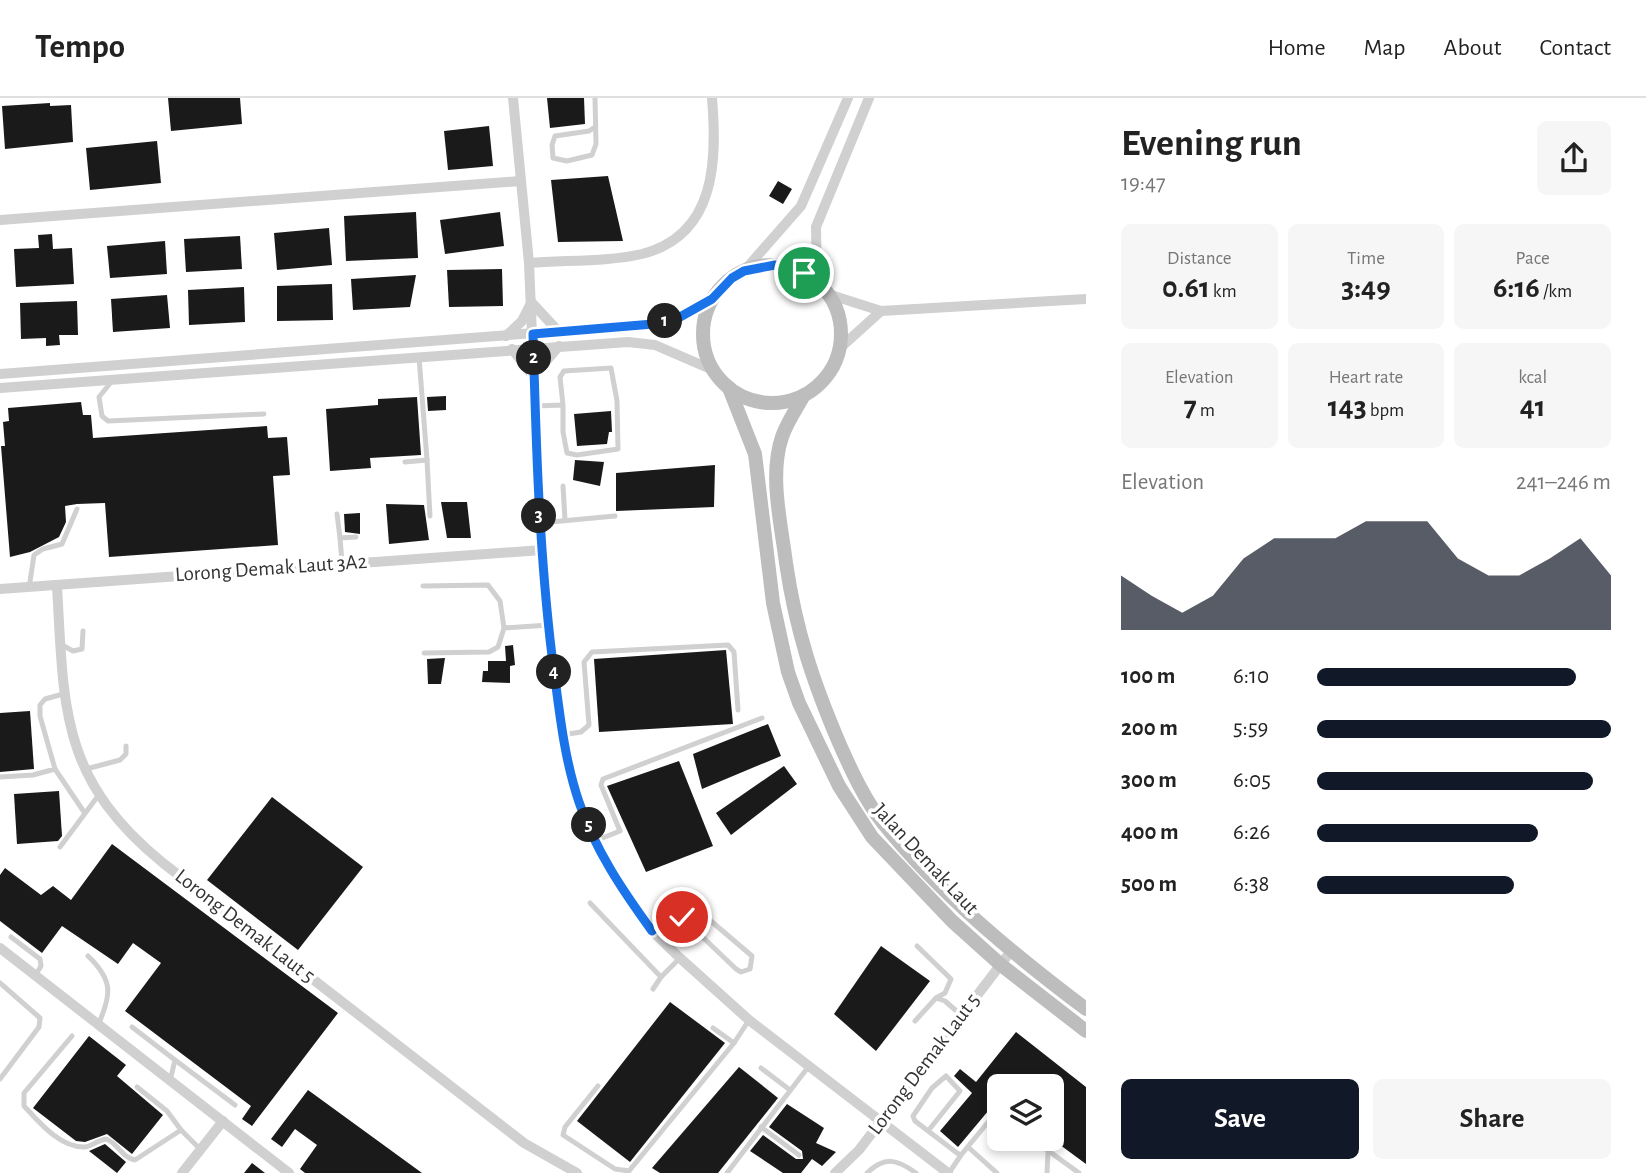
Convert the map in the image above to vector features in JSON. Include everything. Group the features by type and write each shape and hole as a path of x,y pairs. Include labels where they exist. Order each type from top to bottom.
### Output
{"main road":[{"path":"775,265 790,268 820,285 838,316 840,348 823,380 804,395 790,400 758,401 729,388 713,370 703,334 712,299 732,278 744,271 775,265"},
{"name":"Jalan Demak Laut","path":"729,388 755,453 773,603 788,672 799,703 839,786 872,837 952,921 1001,965 1086,1031"},
{"name":"Jalan Demak Laut","path":"804,395 783,435 776,467 792,601 812,681 854,775 883,822 925,870 1011,951 1086,1009"}],"street":[{"path":"513,98 532,303 534,406 548,625 562,735 579,803 612,872 652,931 749,1020 948,1173"},
{"path":"529,263 643,254 666,244 683,230 698,212 709,187 716,151 712,98"},
{"path":"744,271 792,220 801,206 848,98"},
{"path":"869,98 816,226 820,285 831,295 881,311 1086,299"},
{"path":"0,220 521,181"},
{"path":"0,374 653,324 680,317 712,299"},
{"path":"532,303 559,332"},
{"path":"506,336 522,321 532,303"},
{"path":"840,348 881,311"},
{"path":"0,388 512,349 642,343 668,350 713,370"},
{"path":"534,377 540,365 559,346"},
{"path":"512,349 534,377"},
{"name":"Lorong Demak Laut 3A2","path":"0,589 342,562 542,550"},
{"name":"Lorong Demak Laut 5","path":"57,586 63,694 71,736 83,770 98,796 163,863 524,1143 577,1173"},
{"path":"0,948 289,1173"},
{"name":"Lorong Demak Laut 5","path":"835,1173 852,1159 1011,951"},
{"path":"182,1173 223,1121"}],"lane":[{"path":"595,98 596,127 596,144 592,155 567,161 553,158 552,145 555,135 589,131 596,127"},
{"path":"419,357 430,516"},
{"path":"593,368 613,369 618,449 577,455 567,453 563,432 563,405 562,372 593,368"},
{"path":"115,379 104,388 99,397 102,416 108,421 264,414"},
{"path":"534,406 563,405"},
{"path":"405,461 427,460"},
{"path":"563,486 565,520"},
{"path":"29,587 34,555 43,549 62,544 77,509"},
{"path":"337,514 342,562"},
{"path":"540,523 615,516"},
{"path":"340,538 356,537"},
{"path":"423,586 488,585 500,601 504,628 498,647 489,652 424,653"},
{"path":"504,628 548,625"},
{"path":"60,643 73,651 82,649 83,631"},
{"path":"562,735 581,732 589,725 584,662 592,652 728,645 734,652 737,710"},
{"path":"63,694 46,699 40,705 40,716 55,769 84,812"},
{"path":"595,841 620,831 601,785 603,779 762,718"},
{"path":"83,770 120,760 126,754 126,746"},
{"path":"0,777 33,775 55,769"},
{"path":"60,847 98,796"},
{"path":"590,904 661,977"},
{"path":"652,931 676,909 691,926 736,969 746,972 752,966 752,956 710,918 700,917 691,926"},
{"path":"12,937 40,959 41,966 35,976"},
{"path":"915,1021 945,993 951,979 948,972 917,946"},
{"path":"88,956 105,972 107,981 107,1004 98,1025"},
{"path":"653,989 680,958"},
{"path":"0,983 40,1018 39,1027 0,1079"},
{"path":"936,999 945,1001 961,1015"},
{"path":"598,1086 565,1127 563,1135 615,1169 629,1171 734,1043 749,1020"},
{"path":"132,1027 235,1105"},
{"path":"713,1028 734,1043"},
{"path":"72,1036 24,1093 24,1105 43,1125 76,1146 88,1147 106,1139 114,1142 128,1159 135,1160 181,1130"},
{"path":"170,1081 175,1060"},
{"path":"727,1173 809,1066"},
{"path":"761,1068 790,1090"},
{"path":"928,1131 960,1091 946,1076 941,1077 913,1113 915,1121 928,1131 961,1155"},
{"path":"137,1087 167,1111 200,1149"},
{"path":"948,1173 987,1123"},
{"path":"761,1127 799,1155"},
{"path":"968,1147 997,1173"},
{"path":"1047,1173 1048,1152"},
{"path":"1048,1152 1080,1173"},
{"path":"867,1173 878,1163 888,1160 901,1162 916,1173"}],"building":[{"path":"168,98 240,98 242,124 171,131"},
{"path":"547,98 584,98 585,124 550,128"},
{"path":"50,103 50,106 71,105 73,142 5,149 2,106"},
{"path":"489,126 493,166 448,170 444,131"},
{"path":"157,141 161,183 90,190 86,148"},
{"path":"608,176 623,241 558,242 551,180"},
{"path":"778,181 792,189 783,204 769,196"},
{"path":"416,212 418,258 346,261 344,216"},
{"path":"500,212 504,246 445,254 440,220"},
{"path":"329,228 332,265 277,270 274,233"},
{"path":"52,234 53,249 72,248 74,284 16,287 14,249 39,248 38,235"},
{"path":"240,236 242,269 186,272 184,239"},
{"path":"165,241 167,274 110,278 107,246"},
{"path":"502,269 503,306 449,307 447,270"},
{"path":"416,275 410,307 353,310 351,279"},
{"path":"332,284 333,320 277,321 277,286"},
{"path":"244,287 245,322 189,325 188,290"},
{"path":"167,295 170,328 113,332 111,299"},
{"path":"77,301 78,335 59,335 60,345 46,346 46,338 21,339 20,303"},
{"path":"446,396 446,410 428,411 427,397"},
{"path":"417,397 421,455 370,458 371,468 330,471 326,409 378,405 378,399"},
{"path":"81,402 83,415 91,415 93,438 267,426 268,438 287,437 290,475 273,476 278,545 109,557 105,503 77,504 65,506 66,522 59,537 30,552 10,557 1,446 5,446 3,422 9,421 8,408"},
{"path":"611,411 612,432 609,432 607,444 577,446 574,414"},
{"path":"575,460 604,462 600,486 573,480"},
{"path":"715,465 714,507 616,511 616,473"},
{"path":"441,502 467,502 471,538 447,538"},
{"path":"386,504 424,505 429,540 389,544"},
{"path":"360,513 360,534 345,532 344,514"},
{"path":"513,645 515,665 510,666 510,683 482,682 483,671 488,671 488,661 506,661 505,646"},
{"path":"726,650 733,724 599,732 594,659"},
{"path":"445,658 441,684 428,684 427,659"},
{"path":"30,711 34,769 0,772 0,713"},
{"path":"768,724 781,756 702,789 693,754"},
{"path":"679,761 713,846 646,872 607,786"},
{"path":"784,766 797,784 731,835 716,813"},
{"path":"59,791 62,836 58,841 17,844 14,794"},
{"path":"272,797 363,867 298,950 207,880"},
{"path":"112,844 338,1013 252,1126 242,1119 251,1106 125,1011 161,963 133,943 118,964 62,926 42,953 0,921 0,875 5,868 41,895 53,886 71,900"},
{"path":"881,946 930,981 876,1051 834,1014"},
{"path":"670,1002 725,1043 630,1162 577,1121"},
{"path":"1016,1032 1086,1087 1086,1164 1064,1148 1064,1074 987,1074 987,1112 958,1147 940,1131 972,1093 954,1076 960,1069 976,1082"},
{"path":"89,1036 126,1065 117,1076 163,1115 132,1154 107,1134 85,1142 76,1141 33,1108"},
{"path":"739,1067 778,1098 718,1173 660,1173 652,1168"},
{"path":"308,1090 422,1173 305,1173 300,1169 317,1145 295,1129 282,1147 271,1139"},
{"path":"787,1104 824,1128 816,1143 836,1152 822,1166 812,1159 801,1173 783,1173 750,1151 763,1135 796,1159 803,1159 802,1151 769,1127"},
{"path":"105,1144 126,1162 117,1173 89,1151"},
{"path":"252,1163 265,1173 244,1173"}],"route":[{"path":"682,917 676,909 652,931 633,905 595,841 579,803 564,750 548,625 540,523 533,334 653,324 680,317 712,299 732,278 744,271 775,265 804,273"}]}
